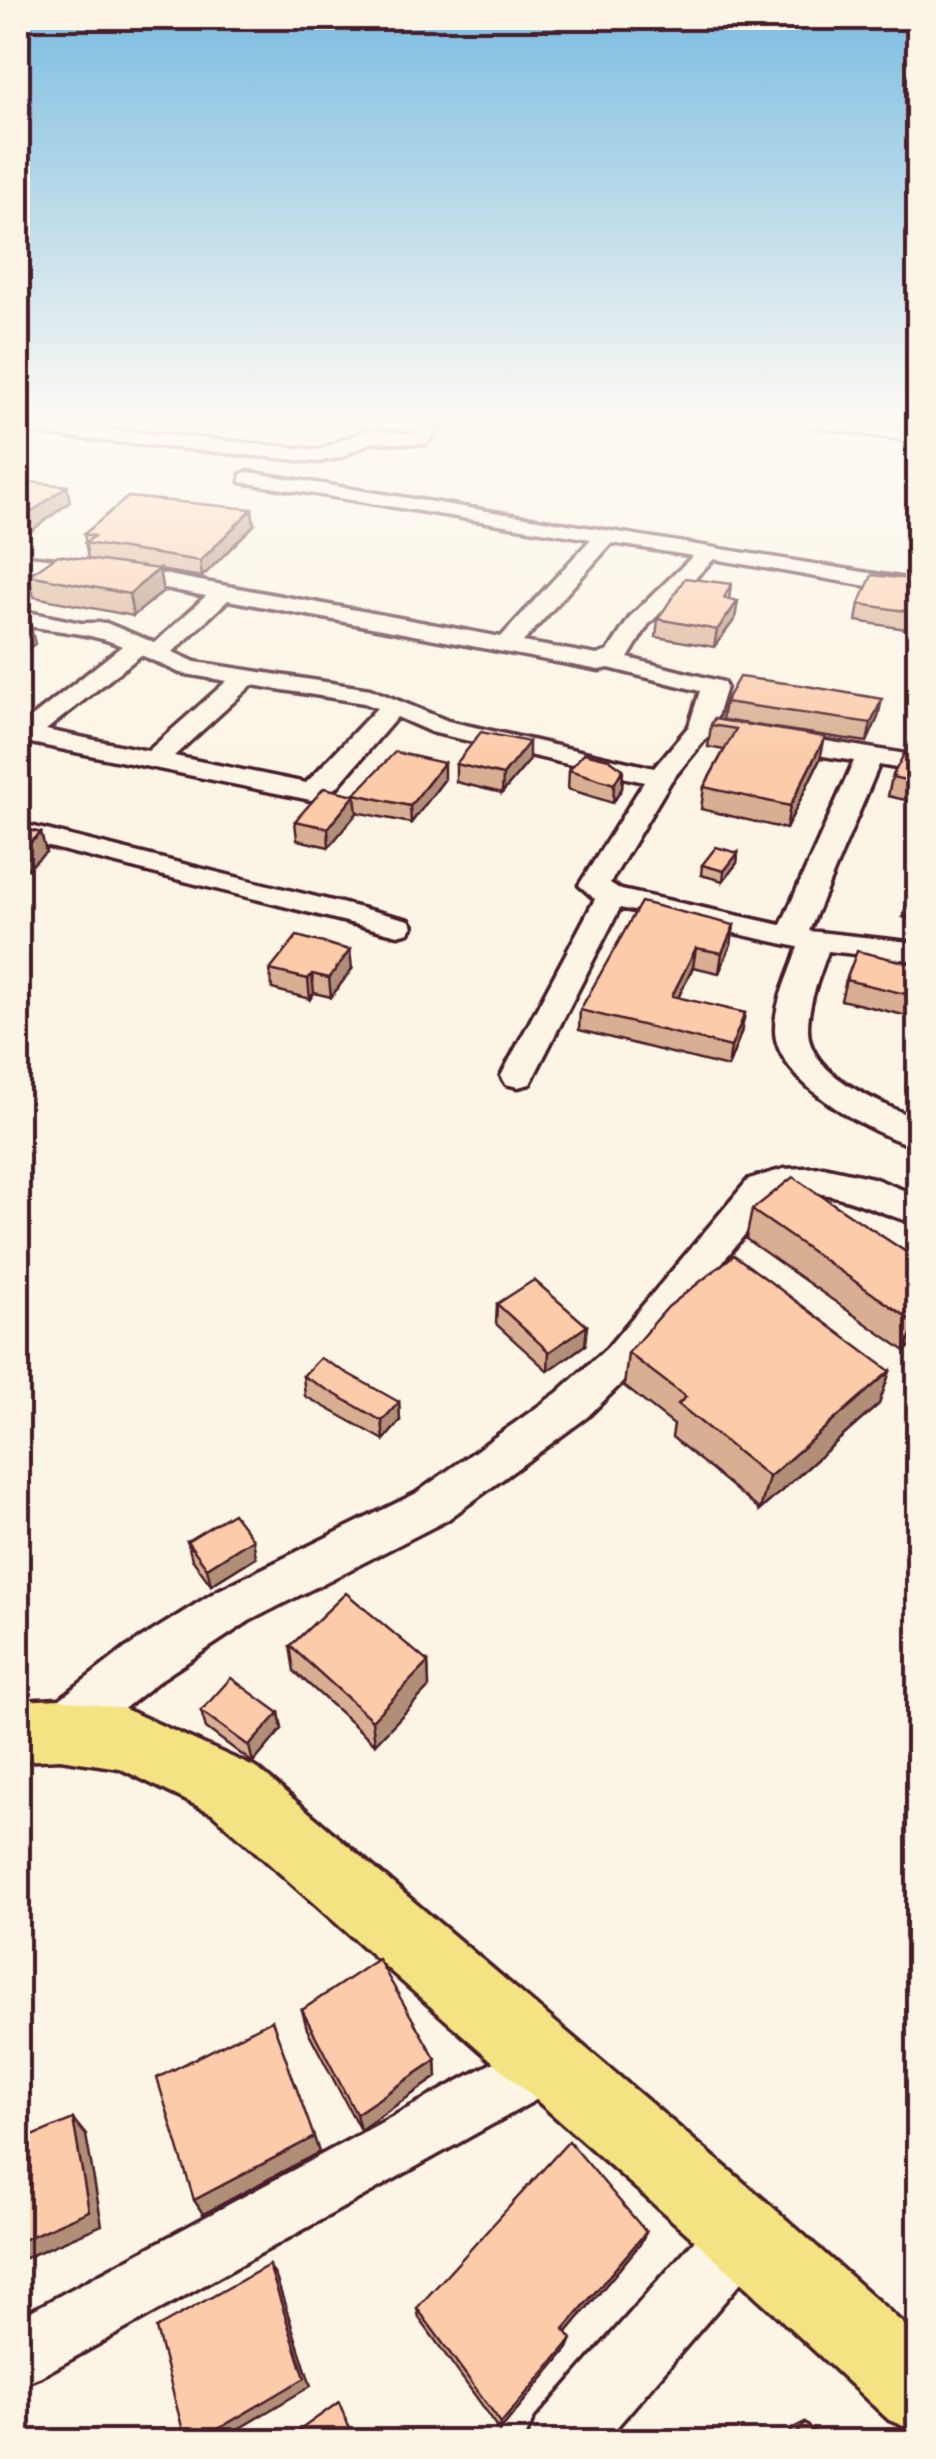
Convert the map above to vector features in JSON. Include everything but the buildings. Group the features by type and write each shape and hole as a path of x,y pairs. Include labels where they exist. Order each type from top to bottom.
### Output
{"main road":[{"path":"39,1730 125,1739 235,1791 743,2232 918,2391"}],"street":[{"path":"508,644 607,535 918,588"},
{"path":"611,661 639,621 709,552"},
{"path":"18,561 120,573 220,594 611,661 714,686 701,728 660,778 594,885 611,897 803,939 918,952"},
{"path":"18,588 50,564"},
{"path":"21,737 148,650 220,594"},
{"path":"18,617 81,630 106,630 189,668 345,691 440,727 660,778"},
{"path":"154,761 246,677"},
{"path":"21,737 312,792 327,781 393,706"},
{"path":"701,728 918,764"},
{"path":"870,756 803,939 791,1033 796,1054 806,1069 918,1135"},
{"path":"18,831 398,926"},
{"path":"518,1076 611,897"},
{"path":"39,1730 233,1606 431,1507 572,1405 622,1359 762,1188 792,1178 828,1178 868,1188 918,1211"},
{"path":"18,2353 548,2062"},
{"path":"560,2442 743,2232"}]}
